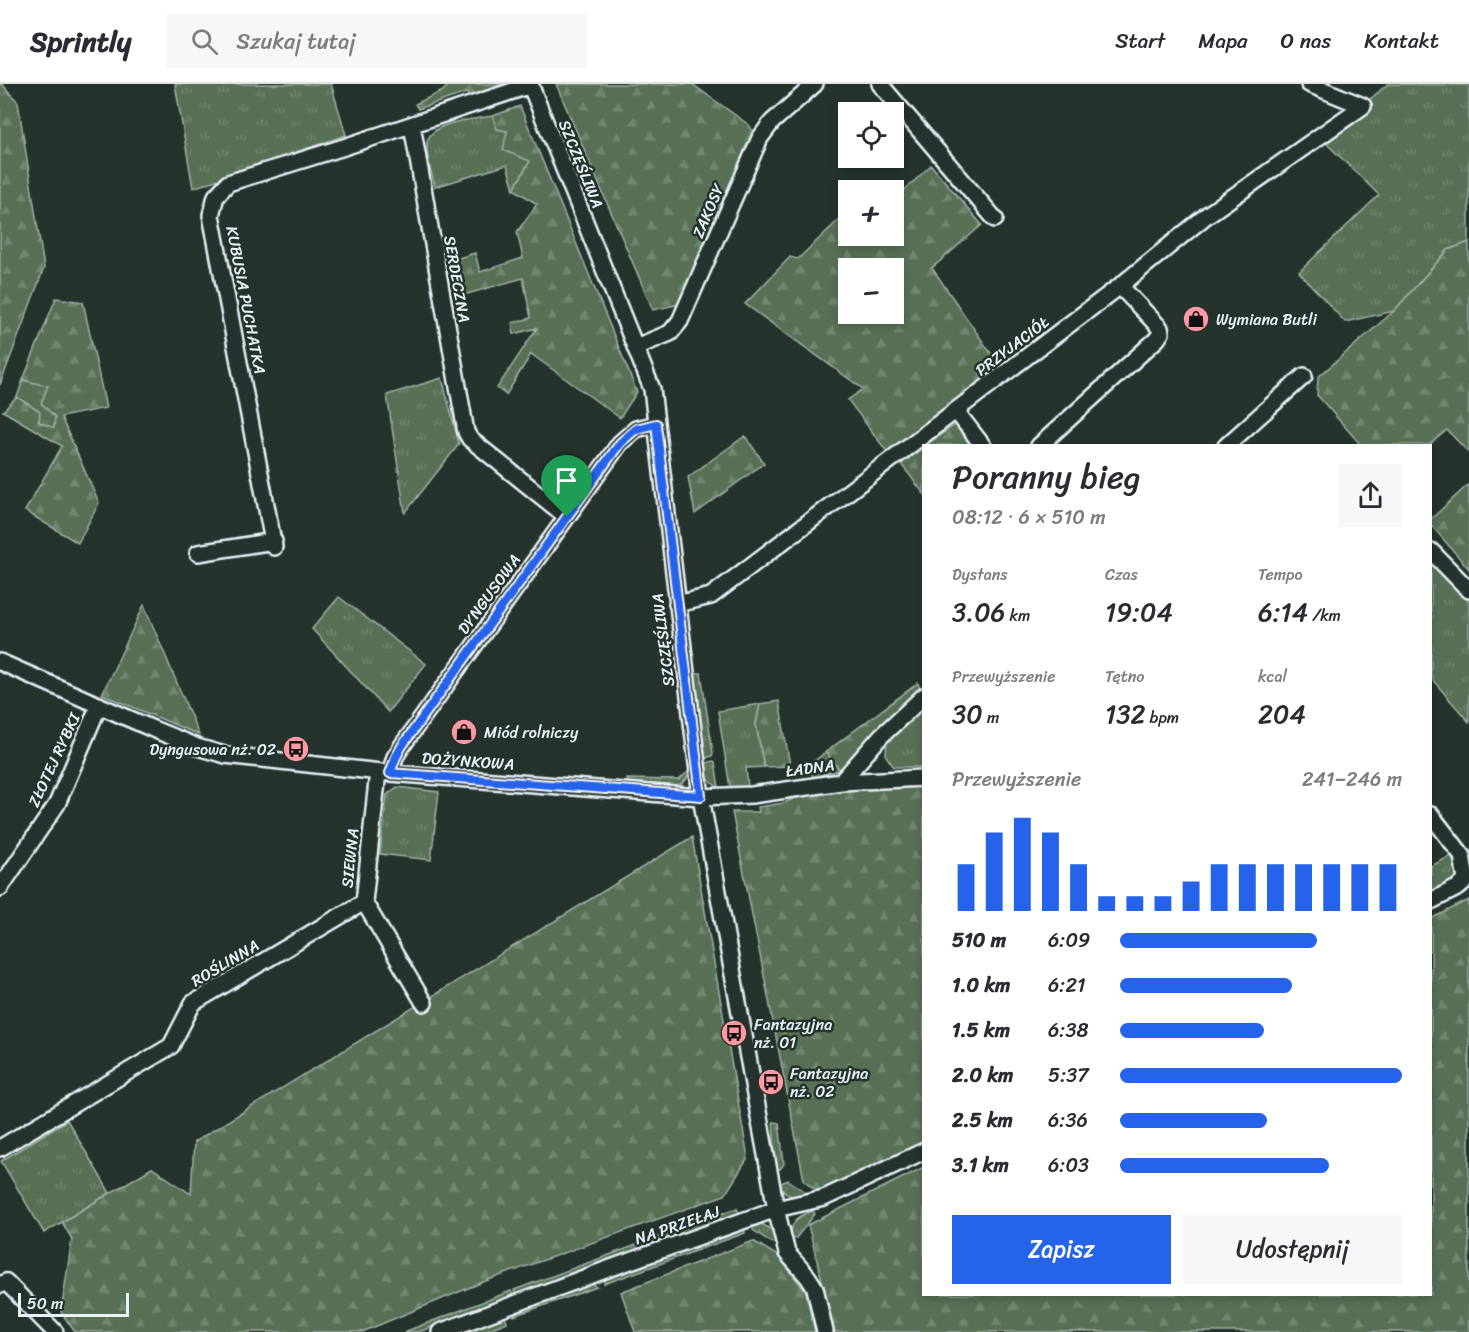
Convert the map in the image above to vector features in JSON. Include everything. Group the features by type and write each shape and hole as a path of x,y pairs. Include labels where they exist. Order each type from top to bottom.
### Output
{"street":[{"name":"ZAKOSY","path":"636,347 670,333 680,321 760,138 772,122 815,84"},
{"path":"880,84 994,219"},
{"name":"PRZYJACIÓŁ","path":"677,604 711,596 1120,286 1207,215 1363,105 1309,84"},
{"name":"SZCZĘŚLIWA","path":"530,85 652,389 701,796 776,1209 787,1252 815,1288 825,1332"},
{"path":"412,125 530,85"},
{"name":"SERDECZNA","path":"412,125 466,432 470,439 567,517"},
{"name":"KUBUSIA PUCHATKA","path":"198,553 274,544 211,215 219,192 228,183 412,125"},
{"path":"1041,444 1161,333 1160,328 1120,286"},
{"path":"1228,444 1304,376"},
{"path":"956,411 981,444"},
{"name":"DYNGUSOWA","path":"384,773 622,440 636,429 656,424"},
{"path":"1432,552 1469,590"},
{"name":"DOŻYNKOWA","path":"0,662 163,734 218,753 384,773 701,796"},
{"path":"841,782 882,736 922,698"},
{"name":"ZŁOTEJ RYBKI","path":"0,888 57,804 99,705"},
{"name":"SIEWNA","path":"384,773 363,902 424,1003"},
{"name":"ŁADNA","path":"701,796 752,795 841,782 922,778"},
{"path":"1432,816 1463,848 1467,879 1459,887 1432,901"},
{"name":"ROŚLINNA","path":"0,1148 171,1046 193,1003 363,902"},
{"name":"NA PRZEŁAJ","path":"440,1332 776,1209 824,1198 922,1152"},
{"path":"0,1285 6,1282 55,1332"}],"green space":[{"path":"0,84 18,102 44,268 0,385"},
{"path":"175,84 331,84 346,135 193,188"},
{"path":"449,84 504,84 502,87 472,98 466,93 418,109 415,104 443,91"},
{"path":"556,84 692,84 749,125 754,133 680,304 653,310"},
{"path":"1388,84 1469,85 1469,242 1448,250 1394,311 1345,322 1299,272 1379,195 1322,139"},
{"path":"520,106 637,392 620,418 531,354 506,395 497,388 537,328 514,334 512,323 531,318 523,278 460,296 452,260 475,253 480,272 523,258 517,232 537,204 514,189 530,161 503,150 507,131 497,129 493,116"},
{"path":"493,116 497,129 508,131 530,161 514,189 507,165 435,187 427,155 429,136 435,130 454,122"},
{"path":"931,165 982,225 932,268 1001,368 888,453 848,400 863,389 745,304 790,257 798,259 838,221 838,246 904,246 904,191"},
{"path":"1469,242 1469,453 1447,430 1430,444 1360,444 1317,395 1318,377 1394,311 1448,250"},
{"path":"56,298 83,302 106,408 61,417 99,503 78,543 25,511 62,446 3,411 17,397 40,412 39,422 54,428 55,417 41,403 48,386 23,380"},
{"path":"442,378 459,444 405,513 387,395"},
{"path":"23,380 49,386 55,417 54,429 38,421 17,397"},
{"path":"955,425 970,444 927,444"},
{"path":"745,436 764,463 695,514 688,477"},
{"path":"922,448 922,491 901,464"},
{"path":"1469,484 1469,569 1432,526 1432,518"},
{"path":"1432,563 1435,563 1469,602 1469,722 1432,679"},
{"path":"339,597 426,664 388,712 312,629"},
{"path":"144,605 199,735 102,694"},
{"path":"701,673 713,753 712,756 704,759 693,676"},
{"path":"918,683 920,690 840,770 826,752"},
{"path":"779,701 790,766 764,767 756,724 760,704"},
{"path":"760,704 756,724 764,767 746,768 748,787 730,788 718,711"},
{"path":"922,708 922,767 894,767 886,756 887,734"},
{"path":"826,752 840,770 813,777 809,765"},
{"path":"713,761 719,788 708,779 703,766"},
{"path":"690,770 687,778 674,787 630,786 627,779 679,780"},
{"path":"894,785 922,788 922,1144 818,1192 804,1180 732,812 759,812 758,807 784,803 806,793"},
{"path":"397,787 439,792 431,860 380,854 387,795"},
{"path":"692,837 748,1158 725,1195 483,1282 362,1332 75,1332 61,1312 72,1239 62,1222 152,1168 191,1194 194,1142"},
{"path":"1453,855 1459,869 1458,875 1451,883 1432,893 1432,866"},
{"path":"1469,900 1469,1332 835,1332 808,1225 922,1168 922,1296 1432,1296 1432,918"},
{"path":"67,1120 110,1193 44,1233 1,1161"},
{"path":"773,1122 779,1123 784,1164 780,1169 776,1169"},
{"path":"788,1180 803,1190 807,1196 794,1197 787,1194 778,1184"},
{"path":"737,1208 739,1214 515,1295 514,1290"},
{"path":"813,1211 815,1214 796,1238 791,1239 793,1224 796,1220"},
{"path":"760,1223 774,1231 777,1242 772,1243 753,1230 752,1225"},
{"path":"744,1229 745,1233 604,1284 606,1278"},
{"path":"753,1241 778,1256 806,1292 815,1332 635,1332 621,1292"},
{"path":"591,1283 597,1287 514,1316 514,1312"},
{"path":"511,1291 513,1295 419,1332 404,1332"},
{"path":"504,1316 507,1322 482,1332 462,1332"}],"place":[{"name":"Wymiana Butli","path":"1196,319"},
{"name":"Miód rolniczy","path":"464,732"},
{"name":"Dyngusowa nż. 02","path":"296,749"},
{"name":"Fantazyjna nż. 01","path":"734,1033"},
{"name":"Fantazyjna nż. 02","path":"771,1082"}],"route":[{"path":"656,424 701,796 390,773 402,746 567,517 622,440 636,429 656,424"}]}
